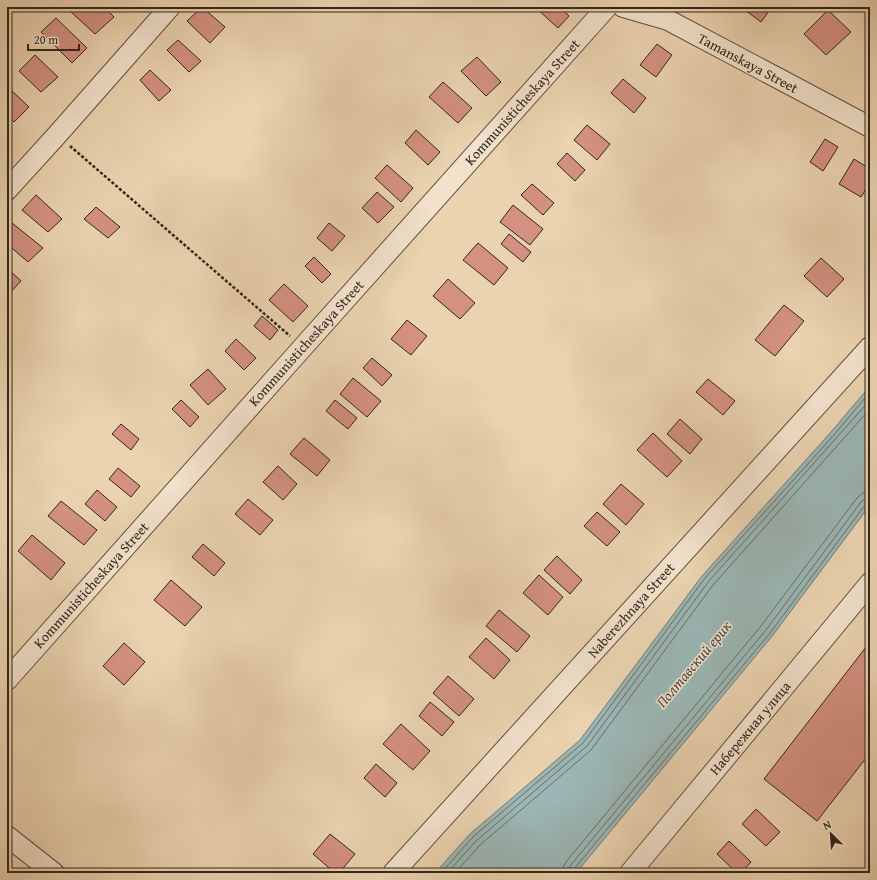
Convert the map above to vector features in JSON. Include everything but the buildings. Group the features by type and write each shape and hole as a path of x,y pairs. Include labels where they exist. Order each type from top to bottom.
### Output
{"street":[{"path":"7,190 170,7"},
{"name":"Kommunisticheskaya Street","path":"7,680 607,7"},
{"name":"Tamanskaya Street","path":"623,7 668,20 870,127"},
{"name":"Naberezhnaya Street","path":"393,873 870,347"},
{"name":"Набережная улица","path":"630,873 870,583"},
{"path":"7,836 54,873"}],"path":[{"path":"57,135 303,347"}],"water":[{"name":"Полтавский ерик","path":"870,386 870,505 773,635 576,873 435,873 470,834 580,740 702,576 831,432"}]}
